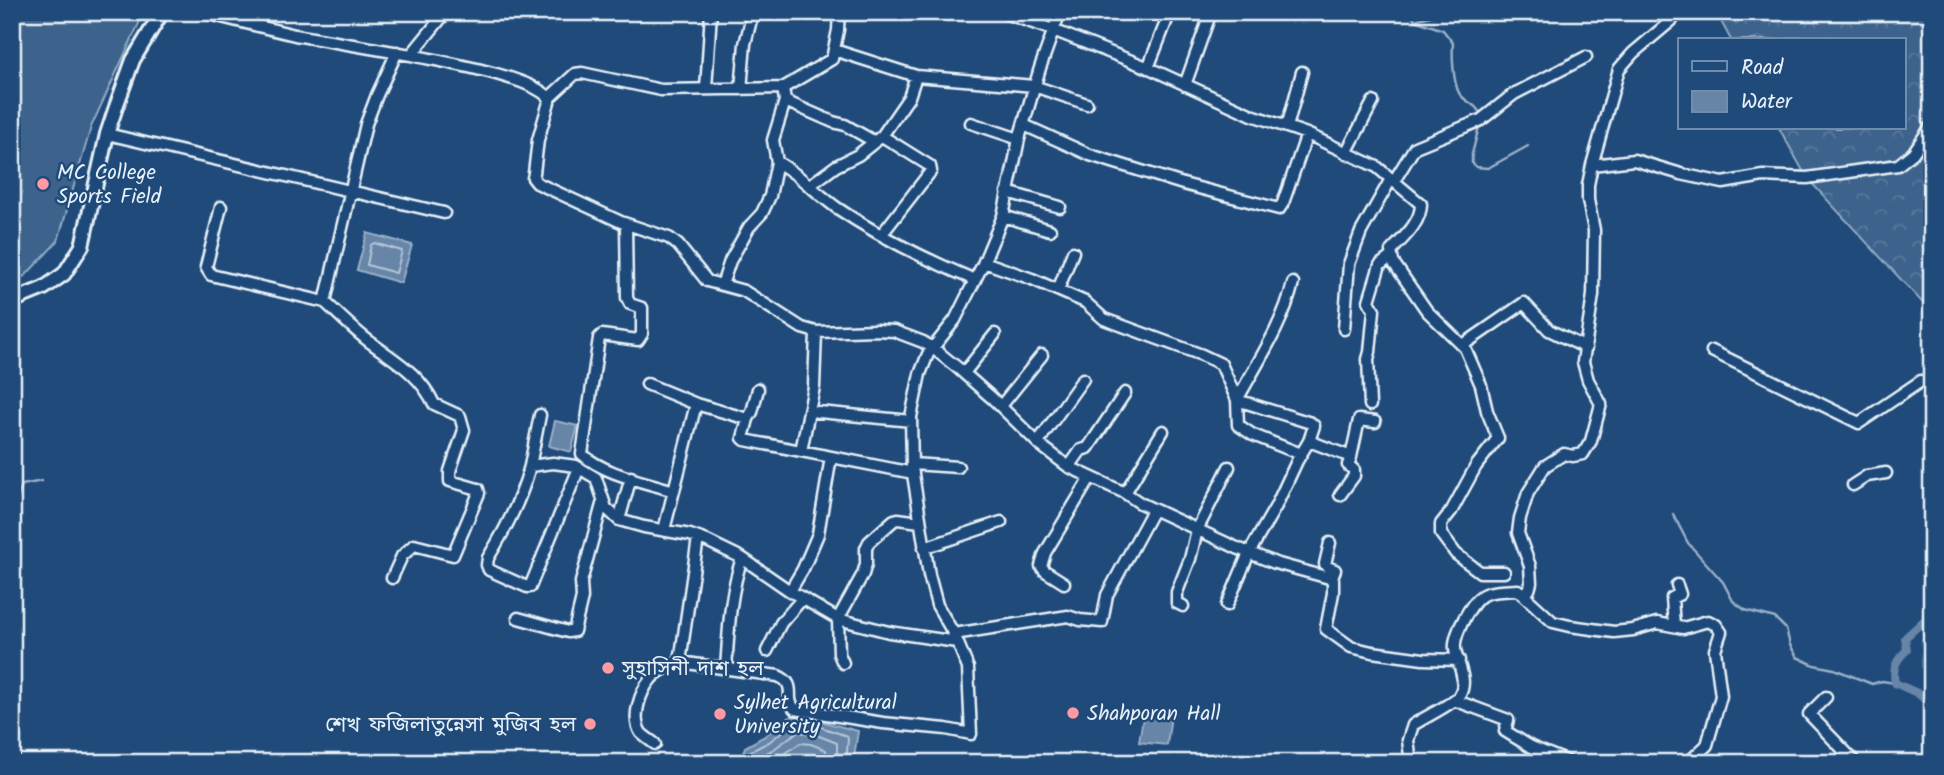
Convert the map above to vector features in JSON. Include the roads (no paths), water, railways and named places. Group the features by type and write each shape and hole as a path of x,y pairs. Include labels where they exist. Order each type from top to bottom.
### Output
{"main road":[{"path":"12,301 44,288 64,274 82,246 107,134 133,60 162,12"}],"street":[{"path":"201,12 295,35 397,52 508,77 547,94 550,98"},
{"path":"411,55 446,12"},
{"path":"706,89 711,12"},
{"path":"741,89 745,44 753,12"},
{"path":"839,12 832,59 783,88 661,90 582,73 575,74 550,98 538,140 533,178 537,183 626,224 668,238 678,245 707,281 744,291 802,328 816,332 894,331 933,348 1069,467 1125,493 1153,510 1250,553 1275,563 1334,579 1326,629 1341,642 1371,652 1423,659 1459,660"},
{"path":"1002,12 1023,15 1252,115 1307,134 1377,167 1421,204 1421,210 1409,233 1391,251 1392,256 1399,271 1427,311 1463,345 1481,385 1487,411 1498,438 1476,466 1452,510 1441,524 1441,534 1456,554 1480,572 1504,572"},
{"path":"654,744 642,735 636,723 642,693 652,677 680,662 784,678 790,685 790,703 795,709 971,734 968,668 937,605 924,548 912,469 911,421 920,374 928,354 955,320 1003,216 1019,139 1060,12"},
{"path":"1148,68 1170,12"},
{"path":"1185,85 1210,12"},
{"path":"1522,593 1529,590 1531,583 1530,566 1518,533 1528,493 1545,466 1564,454 1583,454 1591,441 1601,404 1583,362 1593,295 1594,230 1588,200 1592,165 1619,69 1679,12"},
{"path":"834,50 916,76 1034,86 1087,104"},
{"path":"325,302 366,124 397,52"},
{"path":"1344,329 1349,264 1361,232 1415,147 1481,120 1514,94 1586,57"},
{"path":"1287,127 1302,72"},
{"path":"809,186 878,139 909,97 916,76"},
{"path":"722,285 730,261 749,227 762,213 770,195 777,162 773,140 785,101 783,88"},
{"path":"785,101 878,139 930,166 931,172 881,234"},
{"path":"1346,153 1373,102"},
{"path":"971,123 1019,139"},
{"path":"1024,125 1090,155 1183,184 1279,209 1307,134"},
{"path":"1592,165 1634,160 1723,183 1763,176 1807,178 1898,165 1913,153 1932,125"},
{"path":"107,134 444,213"},
{"path":"777,162 837,208 931,261 975,280"},
{"path":"1007,192 1060,206"},
{"path":"221,207 206,267 211,275 325,302 365,338 408,368 434,404 460,416 464,430 450,471 450,481 478,489 478,493 453,555 414,545 402,556 392,578"},
{"path":"1003,216 1050,230"},
{"path":"626,224 627,299 630,304 642,308 642,334 638,340 602,335 599,338 582,454 589,460 631,477 674,491"},
{"path":"1058,290 1073,252"},
{"path":"1370,405 1368,359 1374,310 1369,301 1380,265 1392,256"},
{"path":"984,262 1085,302 1104,319 1221,364 1237,400 1238,425 1253,435 1301,454"},
{"path":"1237,400 1272,336 1293,284"},
{"path":"1463,345 1524,303 1549,330 1586,348"},
{"path":"801,451 816,375 816,332"},
{"path":"964,373 995,334"},
{"path":"1712,351 1859,423 1921,381 1932,382"},
{"path":"1001,406 1042,355"},
{"path":"1038,442 1083,379"},
{"path":"648,384 696,404 748,419"},
{"path":"758,389 743,440 912,469 958,467"},
{"path":"1069,467 1081,450 1088,448 1125,393"},
{"path":"1227,605 1314,426 1237,400"},
{"path":"664,530 696,404"},
{"path":"810,411 911,421"},
{"path":"540,415 525,486 514,513 488,558 489,570 530,587 579,468"},
{"path":"1340,495 1354,476 1354,470 1348,466 1359,420 1375,422"},
{"path":"1125,493 1163,431"},
{"path":"1309,441 1351,457"},
{"path":"789,591 803,569 818,534 831,457"},
{"path":"530,466 553,463 579,468 596,478 606,508 619,520 698,538 742,558 789,591 838,619 889,632 955,638 1068,616 1102,622 1107,595 1153,510"},
{"path":"1183,606 1177,603 1177,592 1190,559 1197,530 1229,467"},
{"path":"1853,485 1867,476 1886,473"},
{"path":"619,520 631,477"},
{"path":"1064,583 1041,566 1045,552 1090,478"},
{"path":"518,618 568,632 574,631 580,607 581,582 603,501"},
{"path":"843,663 839,654 838,619 863,574 869,542 894,520 920,522"},
{"path":"924,548 1001,522"},
{"path":"680,662 698,538"},
{"path":"1330,543 1325,564 1335,570 1331,579"},
{"path":"726,669 731,598 742,558"},
{"path":"1674,626 1672,598 1680,594 1677,585"},
{"path":"1411,763 1408,740 1413,725 1458,697 1463,683 1455,637 1476,599 1487,593 1518,590 1553,622 1570,626 1614,632 1657,623 1683,628 1708,621 1716,625 1721,632 1715,650 1721,696 1707,745 1688,763"},
{"path":"767,651 782,623 802,599"},
{"path":"1826,697 1809,715 1856,763"},
{"path":"1454,700 1507,720 1505,731 1531,747 1571,763"},
{"path":"12,751 15,763"}],"water":[{"path":"367,233 412,245 401,283 357,270"},
{"path":"555,421 578,426 571,452 549,446"},
{"path":"1144,711 1171,715 1167,745 1139,742"},
{"path":"793,716 817,719 858,731 853,763 745,763 742,756 745,747"}],"waterway":[{"path":"1410,12 1415,20 1443,30 1453,43 1453,68 1457,88 1461,96 1477,108 1482,117"},
{"path":"1415,20 1445,12"},
{"path":"1480,123 1472,154 1472,163 1476,167 1488,168 1528,146"},
{"path":"12,526 19,516 16,503 22,485 42,481"},
{"path":"1673,514 1688,543 1723,582 1733,601 1745,610 1775,618 1786,629 1790,645 1797,657 1872,684 1882,681 1895,683"},
{"path":"1932,613 1905,638 1907,650 1898,661 1894,673 1895,683 1917,693 1932,706"}],"place":[{"name":"MC College Sports Field","path":"43,184"},
{"name":"সুহাসিনী দাশ হল","path":"608,668"},
{"name":"Shahporan Hall","path":"1073,713"},
{"name":"Sylhet Agricultural University","path":"720,714"},
{"name":"শেখ ফজিলাতুন্নেসা মুজিব হল","path":"590,724"}]}
